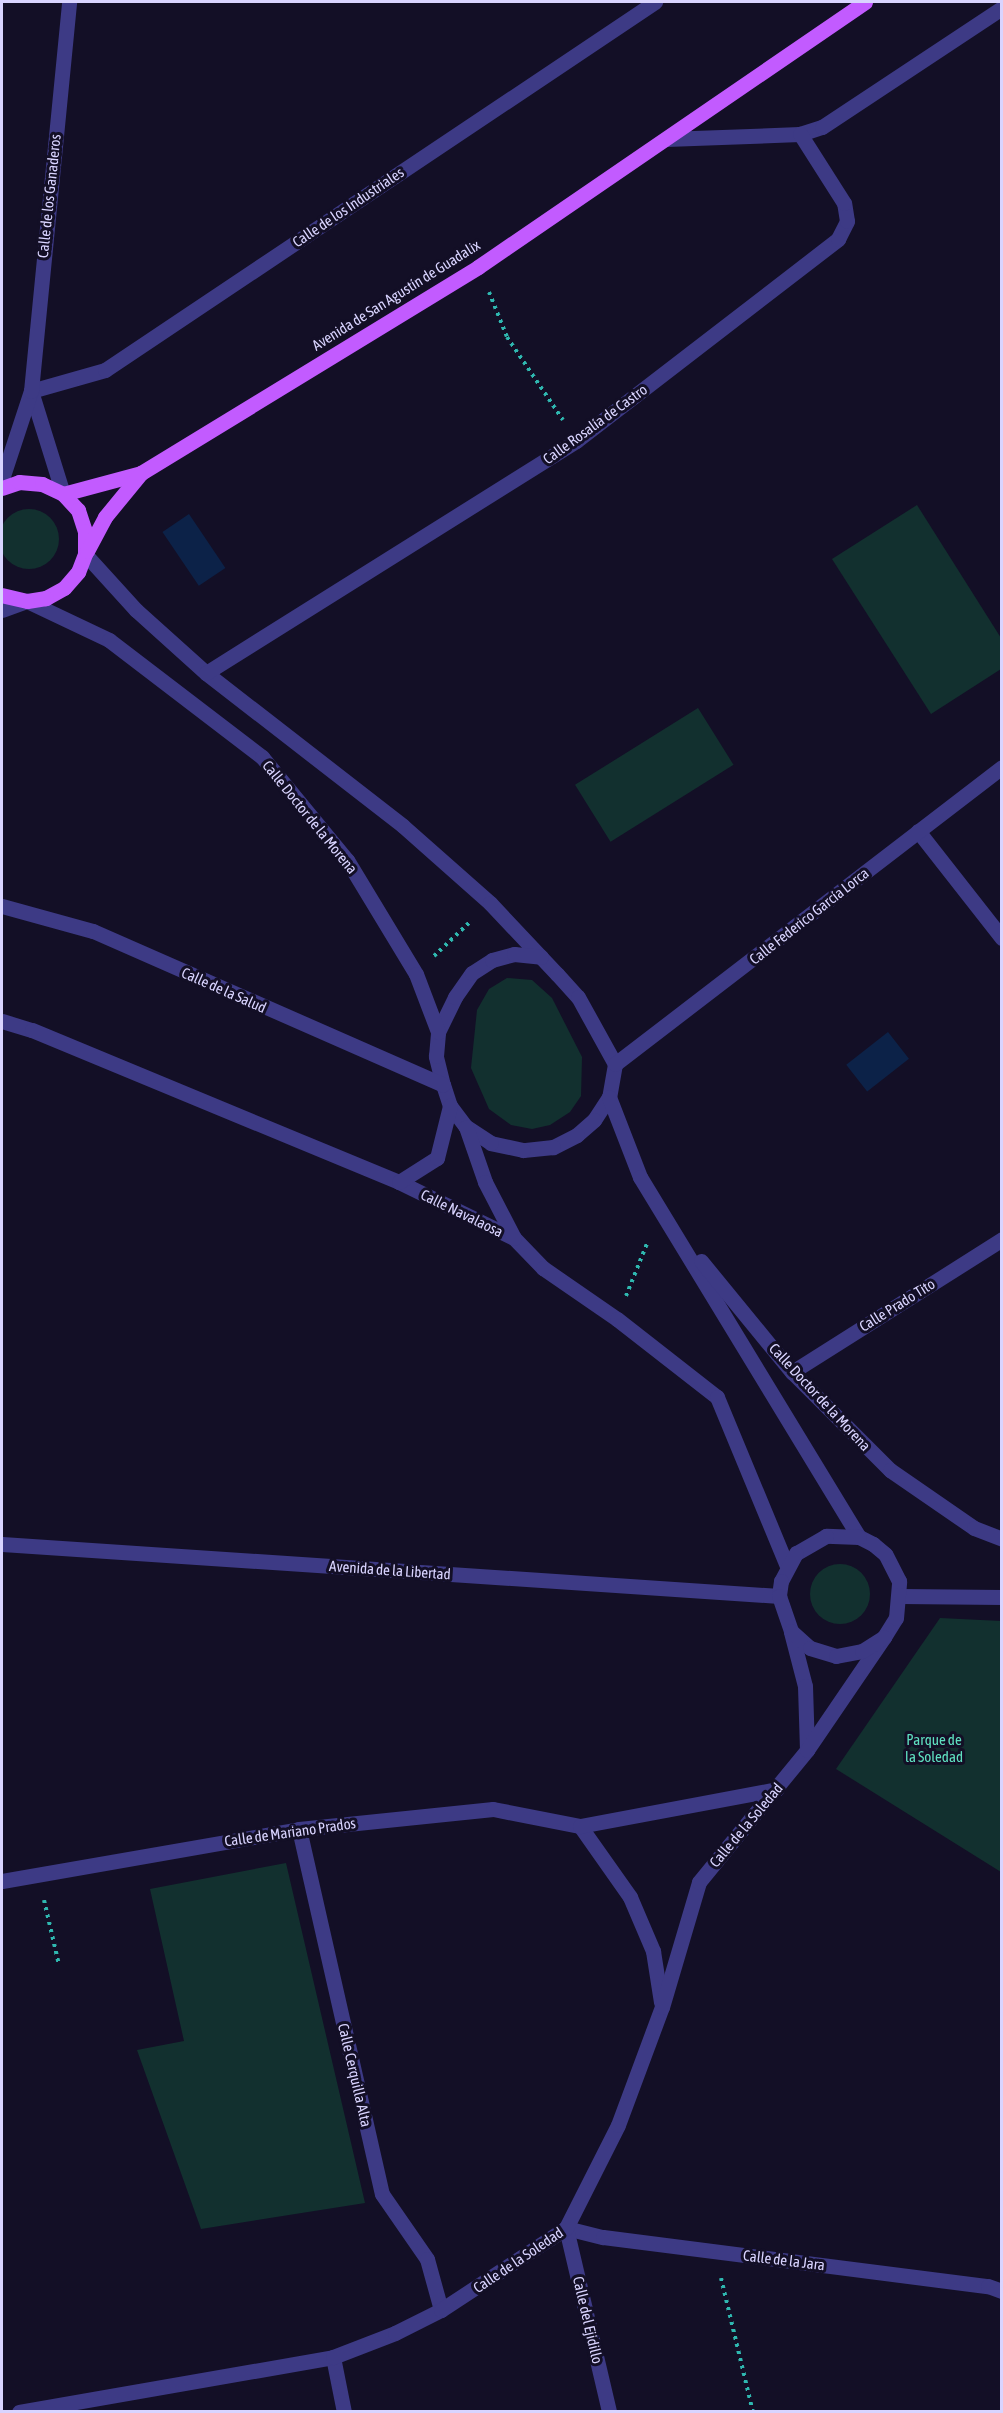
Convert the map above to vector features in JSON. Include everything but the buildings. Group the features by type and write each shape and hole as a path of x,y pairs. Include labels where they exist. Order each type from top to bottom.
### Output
{"main road":[{"name":"Avenida de San Agustín de Guadalix","path":"63,494 141,473 478,267 865,2"},
{"name":"Avenida de San Agustín de Guadalix","path":"27,601 46,598 64,588 78,572 105,517 141,473"},
{"path":"2,488 19,482 42,484 63,494 78,510 85,531 85,554"},
{"path":"2,595 27,601"}],"street":[{"name":"Calle de los Ganaderos","path":"2,479 31,391 69,2"},
{"name":"Calle de los Industriales","path":"31,391 105,370 655,2"},
{"path":"666,140 800,134 822,127 1002,8"},
{"name":"Calle Rosalía de Castro","path":"206,674 576,441 838,239 848,221 844,203 800,134"},
{"name":"Calle de los Ganaderos","path":"31,391 63,494"},
{"path":"85,554 136,610 206,674 403,826 490,903 578,997 615,1064 609,1097 594,1120 577,1135 553,1147 523,1150 491,1143 466,1127"},
{"path":"2,610 27,601"},
{"name":"Calle Doctor de la Morena","path":"27,601 109,640 262,757 348,860 416,974 438,1032"},
{"name":"Calle Federico García Lorca","path":"615,1064 1002,767"},
{"path":"918,831 1002,938"},
{"name":"Calle de la Salud","path":"2,906 93,932 443,1085"},
{"path":"514,1238 484,1182 466,1127 450,1106 436,1056 438,1032 472,973 492,960 514,954 541,957"},
{"name":"Calle Navalaosa","path":"2,1021 32,1029 399,1182 514,1238 543,1268 617,1319 717,1397 787,1566"},
{"name":"Calle Doctor de la Morena","path":"609,1097 640,1177 859,1537"},
{"path":"399,1182 437,1158 450,1106"},
{"name":"Calle Doctor de la Morena","path":"668,1221 792,1372 890,1470 974,1528 1002,1539"},
{"name":"Calle Prado Tito","path":"792,1372 1002,1239"},
{"path":"791,1631 810,1648 836,1656 862,1651 884,1637 896,1618 900,1596 899,1581 889,1560 859,1537 826,1536 796,1552 787,1566 779,1596 791,1631 805,1686 807,1750"},
{"name":"Avenida de la Libertad","path":"2,1544 779,1596"},
{"path":"900,1596 1002,1597"},
{"name":"Calle de la Soledad","path":"19,2412 333,2357 395,2333 441,2310 566,2228 618,2125 662,2007 699,1882 807,1750 884,1637"},
{"name":"Calle de Mariano Prados","path":"2,1881 298,1828 493,1809 580,1826 777,1789"},
{"path":"580,1826 630,1897 653,1951 662,2007"},
{"name":"Calle Cerquilla Alta","path":"298,1828 382,2194 427,2259 441,2310"},
{"name":"Calle de la Jara","path":"566,2228 603,2237 988,2286 1002,2291"},
{"name":"Calle del Ejidillo","path":"566,2228 609,2412"},
{"path":"333,2357 344,2412"}],"path":[{"path":"478,267 507,337 576,441"},
{"path":"416,974 490,903"},
{"path":"617,1319 650,1237 668,1221"},
{"path":"47,1906 59,1965"},
{"path":"715,2251 753,2412"},
{"path":"774,2412 784,2412"}],"green space":[{"path":"917,505 1001,638 1001,669 931,714 832,559"},
{"path":"23,509 35,509 51,517 57,527 59,539 57,551 51,561 35,569 23,569 7,561 -1,545 -1,533 7,517"},
{"path":"698,708 734,765 611,842 575,785"},
{"path":"507,978 532,980 552,998 582,1057 581,1096 570,1112 550,1125 532,1129 511,1125 489,1109 471,1068 477,1010 489,989"},
{"path":"840,1564 857,1569 865,1577 870,1594 865,1611 857,1619 840,1624 823,1619 815,1611 810,1594 815,1577 823,1569"},
{"name":"Parque de la Soledad","path":"940,1618 1001,1621 1001,1872 836,1769"},
{"path":"286,1863 365,2203 201,2229 137,2050 184,2041 150,1889"}],"water":[{"path":"189,514 225,568 199,586 162,532"},
{"path":"888,1032 909,1059 867,1091 846,1065"}]}
